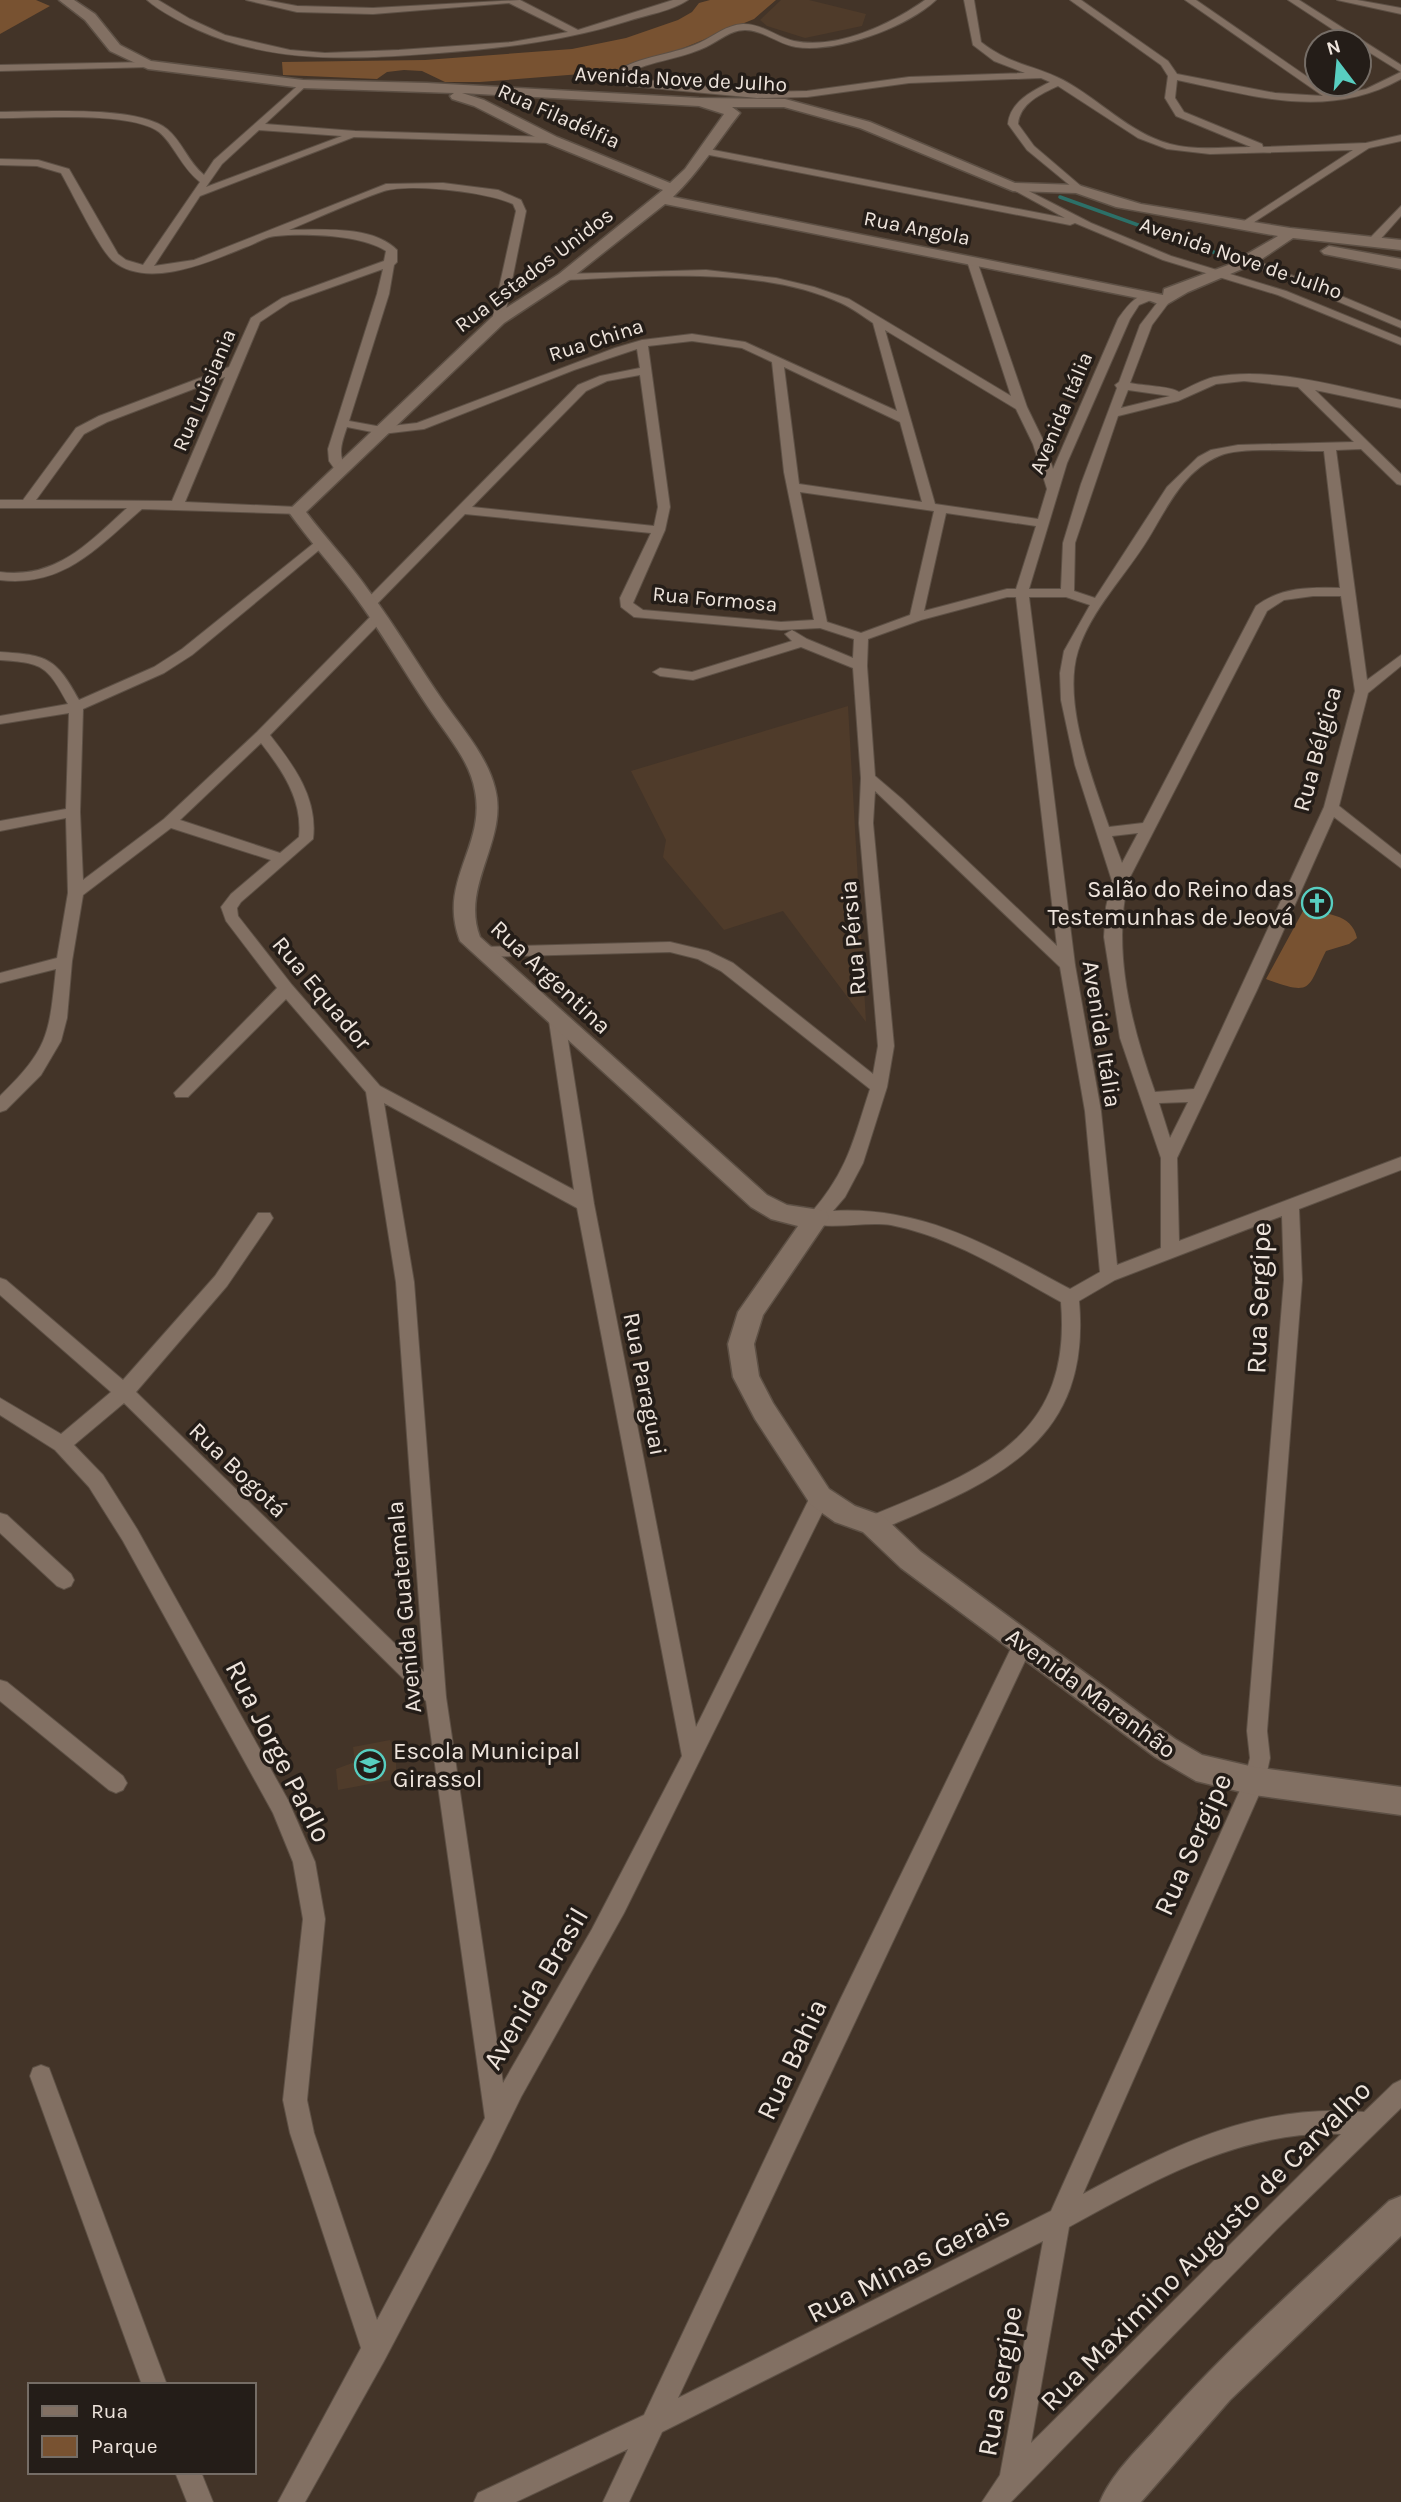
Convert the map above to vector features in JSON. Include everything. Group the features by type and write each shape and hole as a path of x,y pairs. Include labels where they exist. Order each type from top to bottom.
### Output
{"main road":[{"name":"Avenida Nove de Julho","path":"65,0 90,17 116,48 148,65 303,84 496,90 699,102 756,98 796,105 865,125 1013,187"},
{"name":"Rua Filadélfia","path":"427,87 479,103 667,194"},
{"path":"479,103 480,97 496,90"},
{"name":"Rua Estados Unidos","path":"297,511 377,432 498,320 564,277 667,194 690,172 733,113 725,108 699,102"},
{"path":"1013,187 1078,189 1116,203 1245,225 1285,238 1401,264"},
{"name":"Rua Angola","path":"667,194 972,261 1158,298"},
{"path":"1285,238 1401,244"},
{"name":"Avenida Itália","path":"1158,298 1248,260 1285,238"},
{"name":"Rua Argentina","path":"297,511 374,611 470,755 486,788 486,820 462,908 463,927 481,952 759,1201 774,1212 790,1217 817,1218"},
{"path":"817,1218 751,1311 741,1344 746,1377 764,1411 820,1497"},
{"name":"Avenida Maranhão","path":"820,1497 845,1514 873,1524 911,1560 1023,1644 1196,1767 1254,1781 1401,1801"},
{"path":"1118,2502 1150,2459 1191,2413 1401,2213"}],"street":[{"path":"152,0 173,15 219,38 283,53 320,56 381,55 495,46 554,38 683,0"},
{"path":"250,0 297,9 344,3 398,10 513,1 577,33"},
{"path":"931,0 900,19 851,38 824,43 799,45 758,29 738,27 688,51 614,76 620,82 756,98 909,80 1042,75"},
{"path":"969,0 974,36 982,48 998,59 1059,81 1132,131 1159,144 1194,150 1268,150 1366,146 1401,138"},
{"path":"1074,0 1165,63 1173,76 1170,98 1180,114 1268,150"},
{"path":"1190,0 1333,99"},
{"path":"1293,0 1338,28"},
{"path":"1342,0 1401,11"},
{"path":"1367,0 1384,8"},
{"path":"1373,49 1401,55"},
{"path":"1373,50 1401,69"},
{"path":"0,68 148,65"},
{"path":"1173,76 1277,95 1333,99 1364,93 1401,75"},
{"path":"1059,81 1030,98 1014,116 1013,124 1024,141 1078,189"},
{"path":"146,269 200,193 204,180 231,149 259,127 303,84"},
{"path":"796,105 807,94"},
{"path":"0,115 109,116 149,122 166,132 189,168 204,180"},
{"path":"259,127 355,134 552,140"},
{"path":"200,193 355,134"},
{"path":"1245,225 1366,146"},
{"path":"703,151 1087,225"},
{"path":"0,162 38,163 65,171 114,256 126,265 146,269 197,263 386,187 443,186 506,196 517,202 521,211 498,320"},
{"name":"Avenida Nove de Julho","path":"1013,187 1087,225 1191,267 1282,293 1401,342"},
{"path":"1017,212 1041,200"},
{"path":"1373,241 1401,209"},
{"path":"274,233 376,241 392,250 392,262 334,449 335,461 340,468"},
{"name":"Avenida Nove de Julho","path":"1248,260 1401,325"},
{"path":"972,261 1021,407 1039,444 1052,487"},
{"name":"Rua Luisiania","path":"177,505 255,320 263,312 296,295 392,262"},
{"path":"564,277 687,271 768,279 818,290 845,301 878,324 1021,407"},
{"name":"Avenida Itália","path":"1067,593 1069,542 1121,385 1158,298"},
{"name":"Avenida Itália","path":"1109,1275 1093,1111 1067,965 1022,592 1052,487 1124,319 1135,303 1158,298"},
{"path":"878,324 904,419 936,507 916,617"},
{"name":"Rua China","path":"377,432 420,426 559,387 610,351 685,337 720,338 745,345 904,419"},
{"name":"Rua Formosa","path":"642,343 664,507 660,530 626,604 639,614 781,626 821,624 861,637"},
{"path":"777,359 793,486 821,624"},
{"path":"27,504 80,431 103,419 232,370"},
{"path":"76,893 169,822 262,735 463,510 559,387 647,370"},
{"path":"1112,414 1230,378 1302,384 1401,404"},
{"path":"1302,384 1401,481"},
{"path":"1121,385 1155,392 1191,391"},
{"path":"344,423 377,432"},
{"path":"1120,881 1086,782 1069,701 1067,673 1071,651 1097,603 1119,575 1170,492 1189,468 1202,458 1237,449 1363,445"},
{"name":"Rua Bélgica","path":"1169,1158 1249,990 1331,807 1362,691 1330,448"},
{"path":"793,486 1042,523"},
{"path":"0,504 140,504 297,511"},
{"path":"0,576 30,579 61,568 140,504"},
{"path":"463,510 660,530"},
{"path":"0,720 76,707 172,662 319,543"},
{"path":"861,637 971,601 1022,592 1067,593 1097,603"},
{"path":"1170,1253 1169,1158 1128,1038 1112,937 1114,907 1120,881 1261,609 1271,599 1293,593 1347,592"},
{"path":"781,626 802,642 860,666"},
{"name":"Rua Pérsia","path":"817,1218 839,1192 855,1163 879,1087 886,1046 866,823 868,778 860,666 861,637"},
{"path":"660,672 693,676 802,642"},
{"path":"0,656 28,658 46,663 59,676 76,707 73,812 76,893 64,961 59,1018 53,1041 35,1071 0,1107"},
{"path":"1362,691 1401,659"},
{"name":"Rua Equador","path":"262,735 295,781 309,825 306,839 236,898 229,907 231,917 286,989 374,1090 585,1204"},
{"path":"868,778 897,802 1067,965"},
{"path":"1331,807 1400,861"},
{"path":"0,826 73,812"},
{"path":"169,822 283,859"},
{"path":"1104,832 1148,827"},
{"path":"481,952 670,947 703,955 727,967 879,1087"},
{"path":"0,978 64,961"},
{"path":"182,1093 286,989"},
{"name":"Rua Paraguai","path":"558,1021 585,1204 691,1754"},
{"name":"Avenida Guatemala","path":"374,1090 405,1282 436,1698 496,2118"},
{"path":"1149,1097 1198,1095"},
{"path":"1070,1298 1109,1275 1401,1163"},
{"name":"Rua Sergipe","path":"1012,2480 1058,2222 1254,1781 1260,1758 1257,1731 1293,1280 1290,1204"},
{"path":"817,1218 857,1216 893,1219 961,1241 1070,1298"},
{"path":"62,1444 124,1392 221,1281 264,1218"},
{"name":"Rua Bogotá","path":"0,1285 124,1392 436,1698"},
{"path":"873,1524 951,1489 994,1466 1022,1445 1046,1417 1062,1390 1073,1329 1070,1298"},
{"name":"Rua Jorge Padlo","path":"0,1406 62,1444 96,1481 130,1535 281,1807 304,1862 314,1919 295,2100 302,2133 375,2352"},
{"name":"Avenida Brasil","path":"291,2502 482,2152 496,2118 616,1906 820,1497"},
{"path":"0,1521 64,1580"},
{"name":"Rua Bahia","path":"616,2502 847,2010 1023,1644"},
{"path":"0,1689 116,1783"},
{"path":"41,2076 154,2383"},
{"name":"Rua Maximino Augusto de Carvalho","path":"995,2502 1012,2480 1401,2092"},
{"name":"Rua Minas Gerais","path":"487,2502 652,2426 1058,2222 1141,2175 1232,2136 1292,2123 1333,2120 1366,2124"},
{"path":"189,2474 200,2502"}],"shaded area":[{"path":"781,0 809,0 866,14 862,26 805,38 767,26 760,20"},
{"path":"848,706 866,1022 783,911 724,930 663,857 666,840 631,771"},
{"name":"Escola Municipal Girassol","path":"390,1740 396,1757 396,1779 338,1790 336,1769 355,1762 353,1747"}],"green space":[{"path":"0,0 36,0 50,6 0,34"},
{"path":"710,0 776,0 754,19 664,56 619,71 480,82 445,82 422,71 404,70 387,72 377,79 283,75 282,62 425,60 572,49 626,38 678,20 692,12 699,3"},
{"path":"1303,911 1343,919 1354,930 1357,938 1349,944 1326,951 1307,986 1293,987 1266,979"}],"waterway":[{"path":"1060,197 1230,258"}],"place":[{"name":"Salão do Reino das Testemunhas de Jeová","path":"1317,903"},
{"name":"Escola Municipal Girassol","path":"370,1765"}]}
